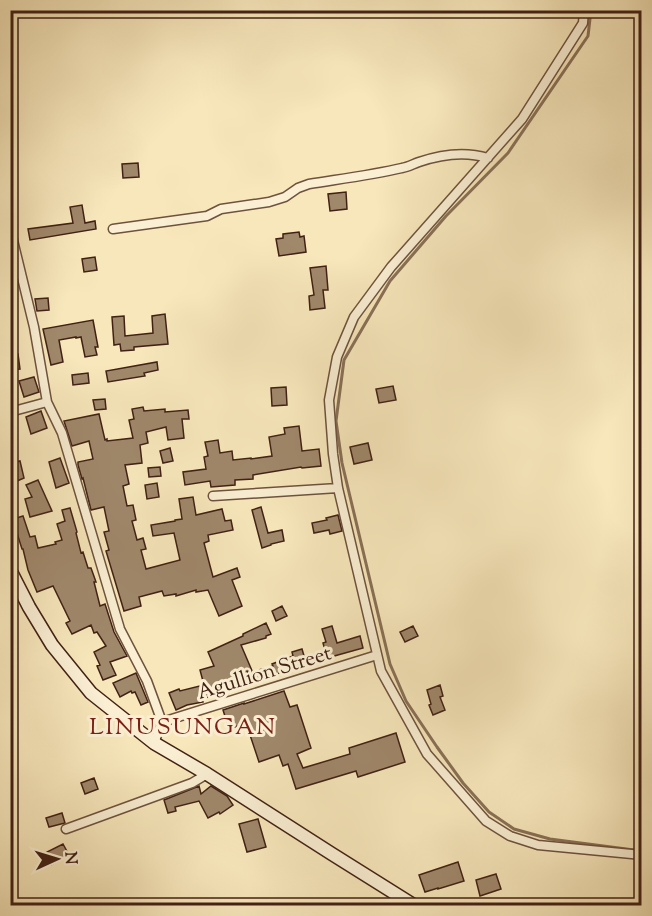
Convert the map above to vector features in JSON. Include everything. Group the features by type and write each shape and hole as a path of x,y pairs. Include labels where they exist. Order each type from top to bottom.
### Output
{"street":[{"path":"584,10 583,22 522,119 391,267 354,317 337,357 329,400 338,488 381,671 427,754 486,821 510,836 538,845 642,855"},
{"path":"113,229 207,216 221,209 285,197 309,184 404,168 446,155 473,153 488,158"},
{"path":"10,228 34,327 47,402 62,433 120,629 147,681 162,722 154,743"},
{"path":"10,412 47,402"},
{"path":"213,496 338,488"},
{"path":"10,570 52,645 91,693 154,743 415,906"},
{"name":"Agullion Street","path":"162,722 377,655"},
{"path":"66,829 192,783 207,774"}],"building":[{"path":"138,163 139,177 123,178 122,164"},
{"path":"346,192 347,209 330,211 328,194"},
{"path":"82,205 85,223 95,221 96,229 30,240 28,229 73,223 70,207"},
{"path":"299,232 300,237 304,236 306,252 279,256 276,239 283,238 283,234"},
{"path":"95,257 97,270 84,272 82,259"},
{"path":"326,266 328,290 323,290 325,308 310,310 309,296 314,295 310,268"},
{"path":"48,298 49,310 37,311 35,299"},
{"path":"165,314 168,344 134,347 134,350 121,351 120,344 114,345 112,317 124,316 125,336 153,333 152,316"},
{"path":"93,320 98,347 95,347 97,355 85,357 81,337 59,340 63,362 51,365 43,329"},
{"path":"18,354 20,369 10,370 10,355"},
{"path":"157,362 158,370 144,373 145,376 108,382 106,371"},
{"path":"88,373 89,383 73,385 72,375"},
{"path":"34,377 39,392 24,397 19,381"},
{"path":"393,386 396,400 379,403 376,389"},
{"path":"286,387 287,405 272,406 271,388"},
{"path":"105,399 106,409 95,410 93,400"},
{"path":"143,407 144,411 188,410 189,419 182,419 184,438 168,440 166,427 146,432 148,443 140,445 142,463 125,465 129,484 123,486 127,506 133,505 136,520 132,521 137,540 143,538 146,549 141,550 146,569 180,560 174,533 153,536 151,525 182,519 179,499 193,497 196,515 222,509 225,521 231,520 233,530 208,535 209,541 204,543 213,577 237,568 240,577 232,580 242,606 219,616 208,590 196,592 196,590 176,596 176,594 164,596 162,591 139,597 141,606 124,611 106,551 109,550 104,532 109,531 104,507 91,510 78,465 78,462 93,459 89,441 72,446 64,421 99,414 105,440 133,438 129,420 134,419 132,409"},
{"path":"41,411 47,428 31,434 26,417"},
{"path":"299,426 302,451 319,449 321,466 253,475 253,479 235,480 235,485 211,487 210,481 185,485 183,472 206,469 204,457 208,456 205,442 218,440 220,453 232,451 233,460 272,456 269,437 285,434 284,428"},
{"path":"368,443 372,460 354,464 350,447"},
{"path":"170,448 173,461 163,463 160,451"},
{"path":"60,458 69,483 56,488 49,462"},
{"path":"20,461 24,478 10,484 10,463"},
{"path":"160,467 161,476 149,477 148,468"},
{"path":"38,480 52,511 30,517 25,499 32,497 26,485"},
{"path":"157,483 159,497 147,499 145,485"},
{"path":"261,507 268,533 282,530 284,541 262,548 252,510"},
{"path":"70,508 81,553 83,552 96,582 94,582 100,606 105,604 114,632 127,656 110,662 116,675 103,680 94,652 106,646 97,632 94,633 91,625 72,634 66,623 70,621 53,586 37,592 17,533 12,534 10,530 10,520 23,516 30,537 35,536 38,548 56,544 55,542 62,540 57,524 65,521 62,510"},
{"path":"338,515 342,531 330,534 329,530 314,533 312,523"},
{"path":"282,606 287,616 276,621 272,611"},
{"path":"266,623 271,634 266,638 241,645 253,673 233,682 235,688 202,699 203,702 176,710 169,693 204,685 200,670 214,666 208,652"},
{"path":"332,626 337,643 360,636 363,648 327,658 322,629"},
{"path":"413,626 418,636 405,642 400,632"},
{"path":"302,649 307,666 295,669 294,667 257,680 255,671 273,666 272,664 293,656 292,652"},
{"path":"136,673 148,702 141,705 135,692 131,691 120,697 113,683"},
{"path":"440,685 443,696 440,697 445,710 433,715 427,690"},
{"path":"284,691 290,707 297,705 311,748 297,754 303,768 350,754 349,748 396,733 405,762 358,777 356,771 296,789 288,764 283,766 279,755 259,762 246,723 229,729 223,710"},
{"path":"94,778 98,789 85,794 81,783"},
{"path":"199,786 201,794 211,786 227,796 233,805 220,814 219,812 208,818 199,801 175,807 176,811 168,813 164,800"},
{"path":"62,813 65,823 49,827 46,818"},
{"path":"258,819 266,847 247,852 239,824"},
{"path":"63,844 69,855 51,865 45,853"},
{"path":"458,862 464,881 425,892 419,875"},
{"path":"496,874 501,889 480,896 476,880"}],"waterway":[{"path":"591,10 588,36 508,153 446,216 390,281 344,360 336,421 342,463 390,664 406,701 437,747 463,783 489,812 514,829 550,839 634,850"}],"district":[{"name":"LINUSUNGAN","path":"183,726"}]}
